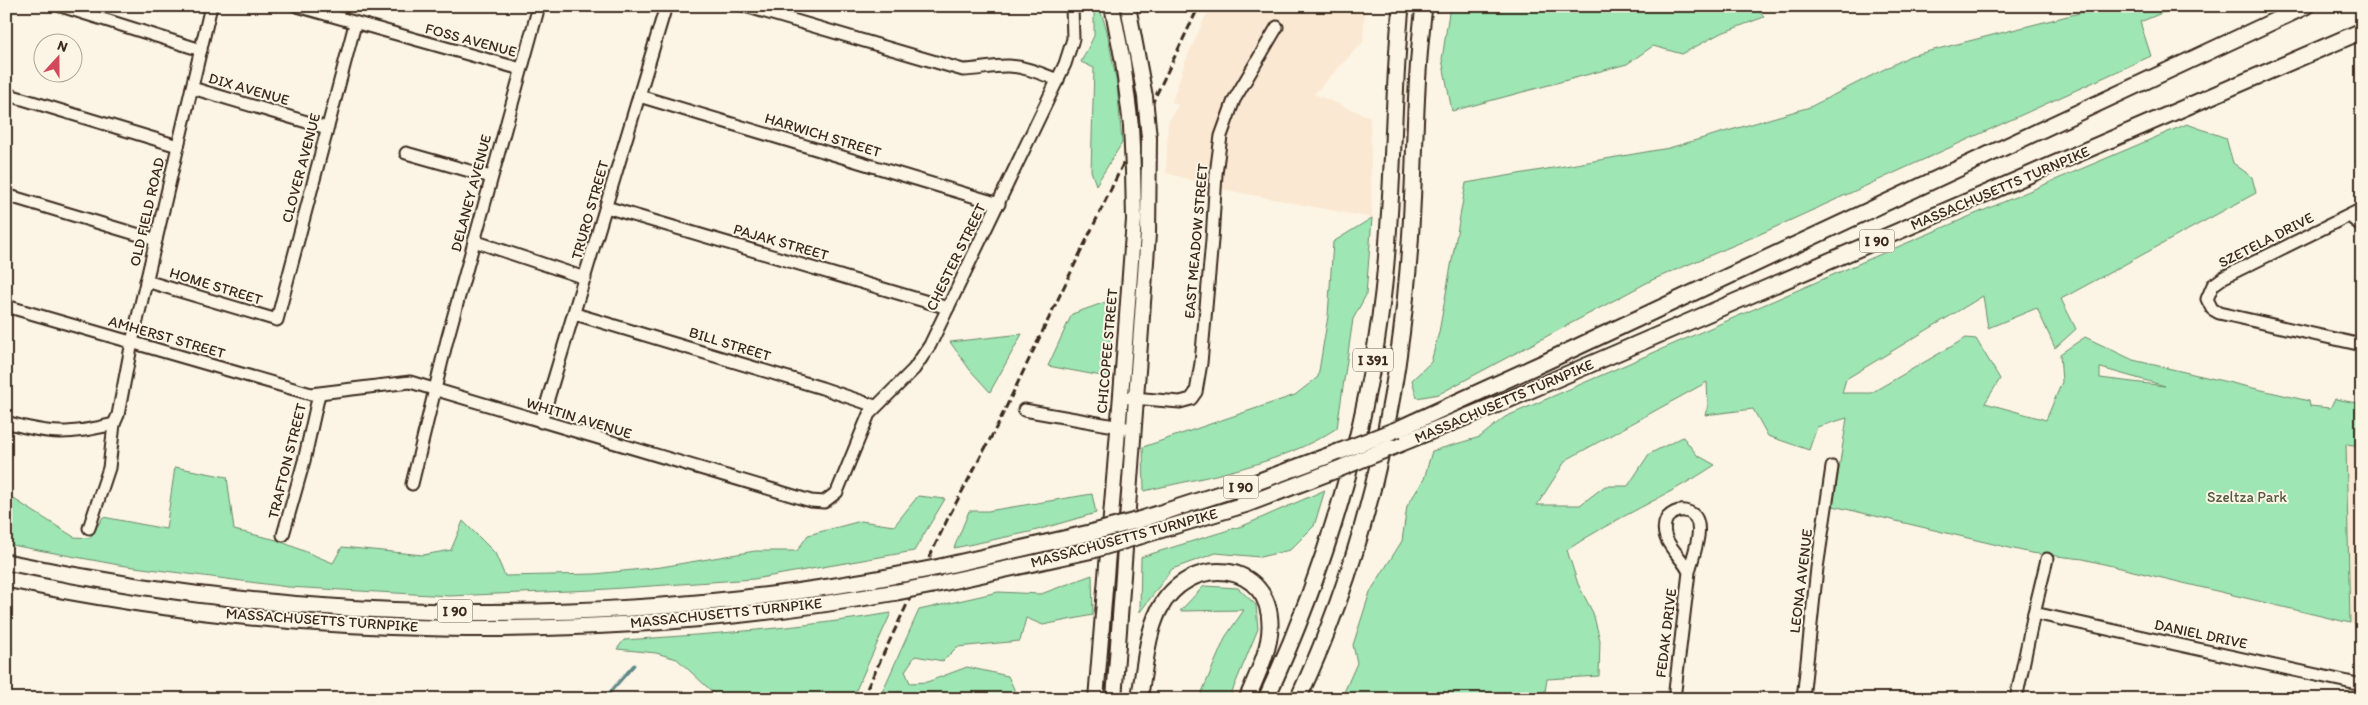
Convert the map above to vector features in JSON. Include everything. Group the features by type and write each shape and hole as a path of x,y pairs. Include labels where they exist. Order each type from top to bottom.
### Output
{"highway":[{"name":"I 391","path":"1266,699 1316,574 1346,479 1366,395 1377,334 1386,260 1394,91 1401,6"},
{"name":"I 391","path":"1300,699 1359,535 1374,483 1391,399 1408,268 1416,88 1424,6"},
{"name":"MASSACHUSETTS TURNPIKE","path":"6,562 85,577 206,595 332,606 460,611 578,610 688,603 820,588 940,567 1094,532 1139,520 1257,482 1398,428 1563,354 2306,6"},
{"name":"MASSACHUSETTS TURNPIKE","path":"6,579 125,601 190,610 316,622 430,627 524,628 651,622 758,612 845,601 933,585 1093,550 1247,504 1336,470 1521,394 2362,31"},
{"path":"1139,699 1151,632 1162,605 1173,591 1187,579 1198,574 1216,571 1233,574 1249,582 1258,591 1268,611 1269,636 1247,699"}],"main road":[{"name":"CHICOPEE STREET","path":"1096,699 1134,220 1131,126 1124,62 1112,6"},
{"path":"1114,699 1148,226 1149,138 1145,97 1130,6"}],"street":[{"path":"61,6 201,50"},
{"name":"OLD FIELD ROAD","path":"89,528 109,468 114,424 118,415 132,342 211,6"},
{"name":"FOSS AVENUE","path":"297,6 355,24 521,69"},
{"name":"DELANEY AVENUE","path":"412,484 434,389 539,6"},
{"name":"TRURO STREET","path":"542,422 666,6"},
{"path":"745,6 963,70 1007,66 1027,68 1058,80"},
{"name":"CHESTER STREET","path":"828,500 839,487 865,421 875,406 918,364 948,308 1058,80 1073,39 1072,6"},
{"name":"CLOVER AVENUE","path":"277,320 355,24"},
{"name":"EAST MEADOW STREET","path":"1121,397 1180,402 1191,399 1196,392 1201,363 1216,174 1221,136 1234,100 1277,27"},
{"name":"DIX AVENUE","path":"192,88 327,128"},
{"path":"6,94 178,146"},
{"name":"HARWICH STREET","path":"639,96 999,204"},
{"path":"406,152 491,177"},
{"path":"6,195 156,240"},
{"name":"PAJAK STREET","path":"606,207 948,308"},
{"name":"SZETELA DRIVE","path":"2362,209 2224,277 2212,287 2207,300 2213,310 2219,314 2362,345"},
{"path":"2349,216 2362,226"},
{"path":"474,241 586,278"},
{"name":"HOME STREET","path":"146,281 277,320"},
{"name":"AMHERST STREET","path":"6,306 300,392 319,394"},
{"name":"BILL STREET","path":"575,314 814,385 875,406"},
{"name":"WHITIN AVENUE","path":"319,394 410,382 811,501 828,500"},
{"name":"TRAFTON STREET","path":"283,535 304,461 319,394"},
{"path":"1024,410 1134,429"},
{"path":"6,422 32,430 65,434 114,424"},
{"name":"LEONA AVENUE","path":"1803,699 1817,568 1832,467"},
{"name":"FEDAK DRIVE","path":"1674,699 1689,572 1697,545 1698,525 1692,514 1680,511 1667,518 1664,532 1671,547 1689,572"},
{"path":"2016,699 2047,559"},
{"name":"DANIEL DRIVE","path":"2034,613 2362,685"}],"shaded area":[{"path":"1210,6 1365,6 1363,42 1314,94 1370,117 1372,218 1226,190 1166,173 1168,122 1178,105 1172,102 1185,62"},
{"path":"2345,410 2362,414 2362,626 2350,623"}],"green space":[{"path":"1094,6 1099,6 1107,31 1117,84 1122,143 1096,185 1091,171 1094,68 1081,62 1094,36"},
{"path":"1450,6 1754,6 1764,17 1719,34 1682,54 1653,46 1627,64 1452,111 1442,59"},
{"path":"2107,6 2179,6 2140,22 2151,56 1758,235 1652,280 1439,394 1417,398 1412,380 1431,362 1439,332 1466,183 1669,148 1810,107 1910,56"},
{"name":"Szeltza Park","path":"2187,124 2226,138 2233,163 2252,177 2256,193 2061,299 2076,329 2055,348 2037,308 1988,328 1983,296 1846,379 1842,393 1871,393 1966,338 1976,339 2000,379 1985,403 2046,420 2062,382 2060,354 2085,337 2133,360 2309,401 2310,406 2330,408 2335,399 2362,404 2362,446 2346,444 2350,623 2083,559 2031,553 1833,506 1847,418 1817,427 1809,450 1768,436 1753,409 1705,415 1708,405 1707,382 1566,460 1537,505 1580,505 1605,486 1628,486 1649,454 1683,437 1697,455 1715,465 1567,550 1578,584 1593,613 1600,640 1599,676 1547,679 1544,699 1341,699 1357,663 1353,645 1370,592 1402,541 1407,506 1424,479 1432,451 1480,437 1505,417","holes":["2100,368 2165,386 2100,378"]},
{"path":"1372,218 1366,295 1353,319 1337,428 1315,441 1292,451 1244,468 1144,491 1143,447 1295,395 1318,377 1328,316 1333,242"},
{"path":"1114,299 1107,377 1048,366 1072,314"},
{"path":"1022,334 990,392 970,370 950,342"},
{"path":"175,467 227,477 234,530 277,540 333,563 342,547 423,555 451,550 463,521 495,553 505,576 595,574 661,567 755,551 797,551 808,535 861,521 894,526 918,496 945,499 914,551 754,579 593,590 449,596 288,587 119,565 6,544 6,497 9,496 74,537 90,538 103,517 166,529"},
{"path":"1325,490 1314,526 1290,550 1260,557 1216,553 1172,569 1140,612 1141,557 1245,525"},
{"path":"1092,494 1096,513 1030,532 954,548 969,511 988,511"},
{"path":"1092,575 1093,615 1043,625 1026,618 1020,641 957,647 943,661 915,656 905,671 910,683 927,682 967,667 1008,676 1018,698 898,692 894,699 879,699 919,610 998,592 1041,594"},
{"path":"1204,586 1238,588 1256,605 1258,629 1229,699 1199,699 1226,636 1244,610 1180,611"},
{"path":"891,613 852,699 720,699 677,659 656,653 617,649 624,640 791,627"}],"waterway":[{"path":"604,699 634,665"}],"railway":[{"path":"862,699 948,518 997,426 1199,6"}]}
